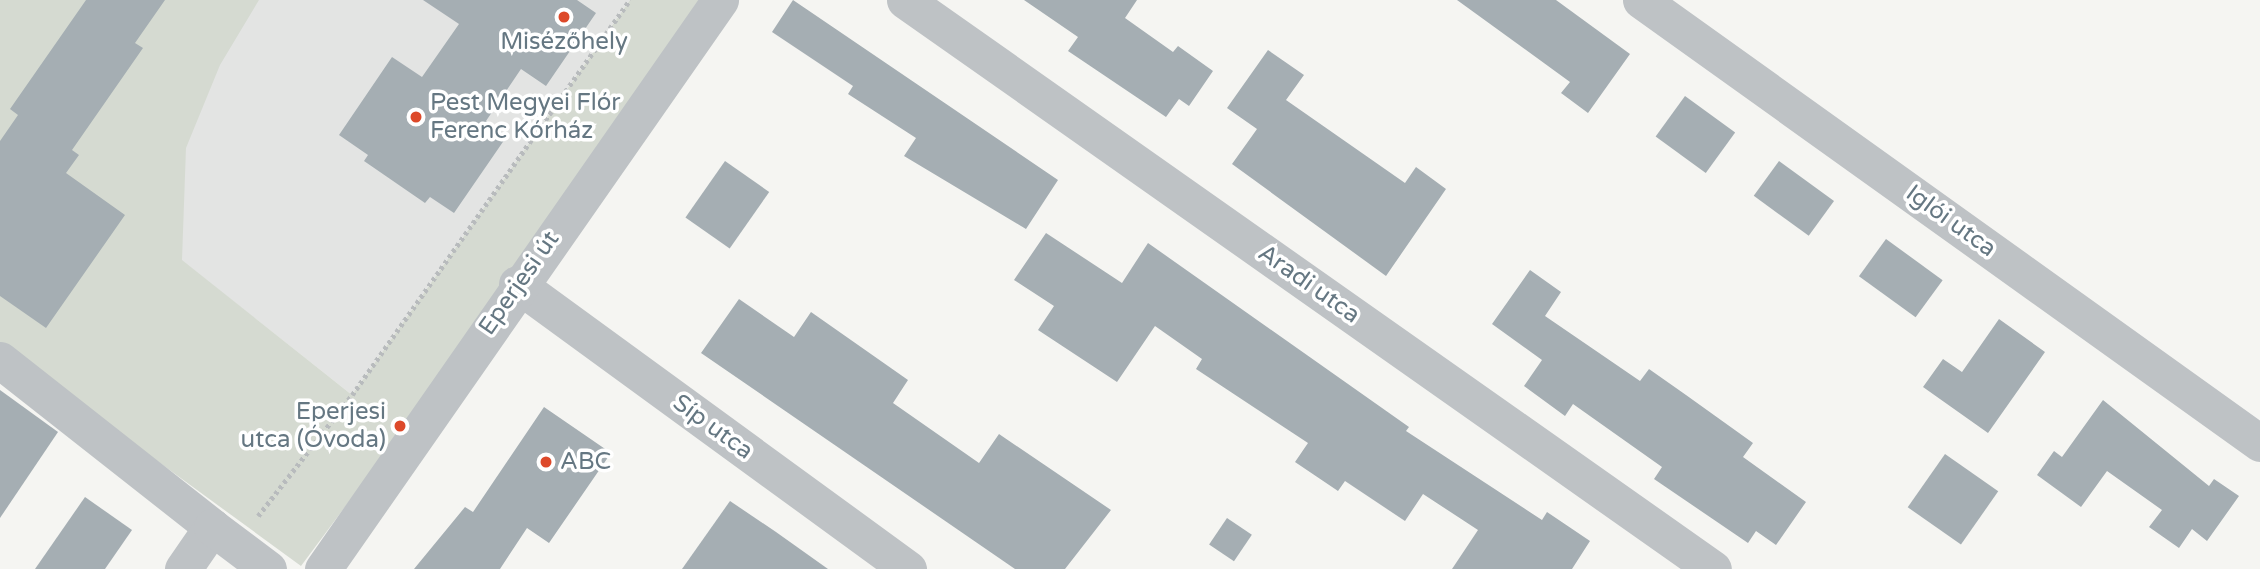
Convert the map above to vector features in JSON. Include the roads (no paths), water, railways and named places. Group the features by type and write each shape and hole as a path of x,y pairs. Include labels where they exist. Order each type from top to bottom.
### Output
{"street":[{"name":"Eperjesi út","path":"323,569 517,284 720,0"},
{"name":"Aradi utca","path":"905,0 1713,569"},
{"name":"Iglói utca","path":"1641,0 2260,443"},
{"name":"Síp utca","path":"517,284 908,569"},
{"path":"0,360 268,569"},
{"path":"183,569 224,536"}],"place":[{"name":"Misézőhely","path":"564,17"},
{"name":"Pest Megyei Flór Ferenc Kórház","path":"416,117"},
{"name":"Eperjesi utca (Óvoda)","path":"400,426"},
{"name":"ABC","path":"546,462"}]}
